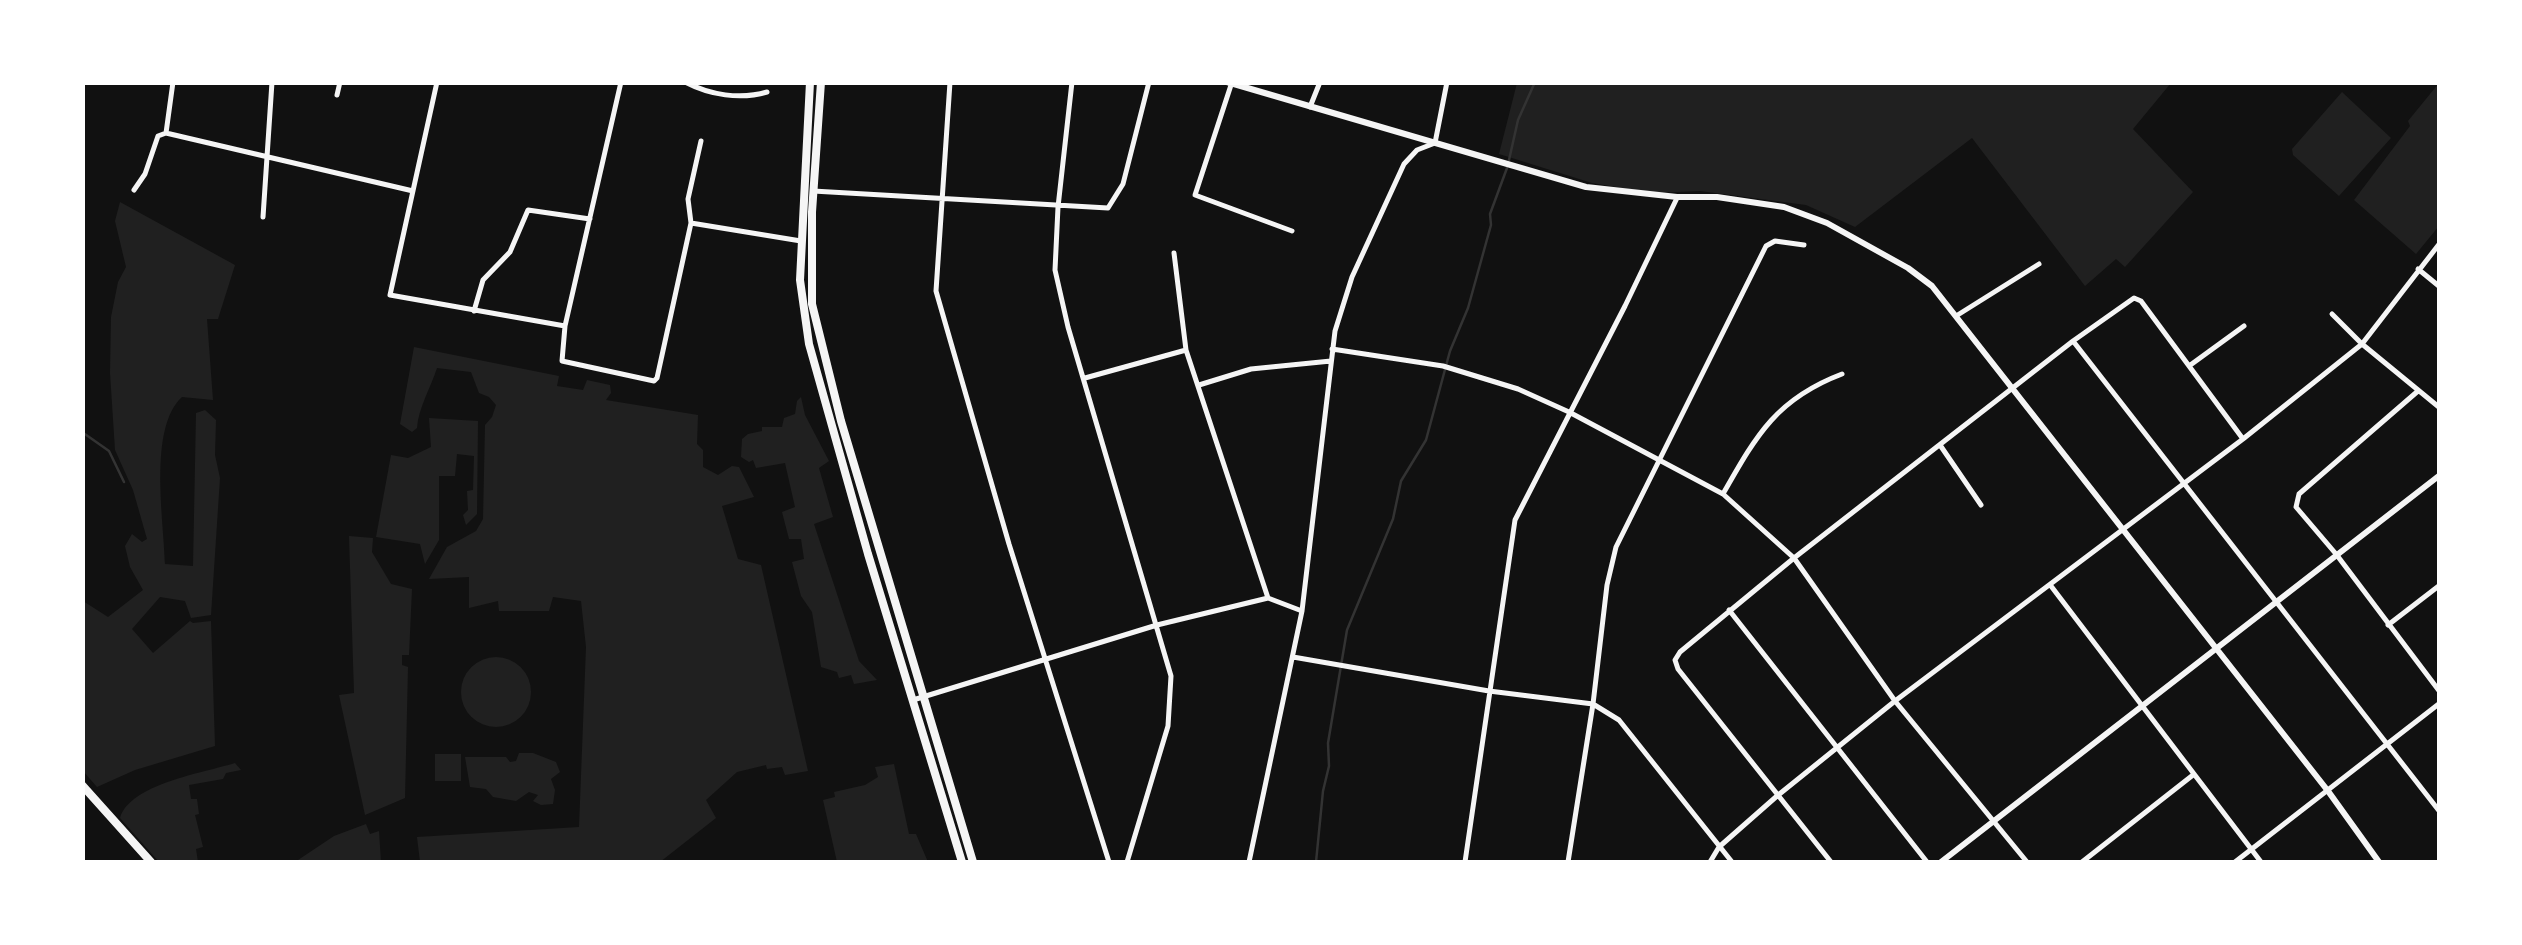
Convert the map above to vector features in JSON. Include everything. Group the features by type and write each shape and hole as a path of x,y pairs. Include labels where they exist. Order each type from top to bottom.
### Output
{"main road":[{"path":"810,82 801,241 802,307 809,344 962,862"},
{"path":"821,82 811,290 820,343 974,862"},
{"path":"82,784 151,862"}],"street":[{"path":"166,134 174,82"},
{"path":"263,217 272,82"},
{"path":"337,95 340,82"},
{"path":"437,82 390,295 566,326"},
{"path":"621,82 566,326 562,361 655,380 692,223 688,199 701,141"},
{"path":"685,82 721,94 752,96 767,92"},
{"path":"950,82 936,291 1009,544 1109,862"},
{"path":"1072,82 1055,270 1171,676 1168,726 1128,862"},
{"path":"813,191 1099,210 1114,203 1123,184 1149,82"},
{"path":"1310,107 1320,82"},
{"path":"1435,142 1447,82"},
{"path":"1292,230 1195,195 1230,83 1586,188 1677,198 1717,197 1784,207 1809,215 1908,268 1932,286 1956,316 2328,791 2379,862"},
{"path":"134,190 145,174 158,136 166,134 413,190"},
{"path":"1249,862 1302,611 1334,331 1352,277 1404,164 1417,150 1435,142"},
{"path":"1465,862 1515,520 1677,198"},
{"path":"474,311 483,280 510,252 528,210 590,220"},
{"path":"692,223 801,241"},
{"path":"1568,862 1613,556 1766,246 1775,240 1804,245"},
{"path":"1710,862 1720,846 1776,796 1895,701 2051,586 2362,344 2440,244"},
{"path":"1174,253 1186,350 1268,598"},
{"path":"1956,316 2039,264"},
{"path":"2418,269 2440,287"},
{"path":"1831,862 1678,669 1675,660 1680,652 2073,341 2137,298 2243,439"},
{"path":"2332,314 2440,408"},
{"path":"2189,366 2244,326"},
{"path":"2073,341 2440,812"},
{"path":"1332,349 1442,366 1518,389 1723,494 1794,558 1895,701 2027,862"},
{"path":"1085,378 1186,350"},
{"path":"1200,385 1251,369 1331,360"},
{"path":"1723,494 1753,442 1773,417 1812,386 1842,374"},
{"path":"2418,391 2299,494 2296,507 2440,692"},
{"path":"1940,445 1980,505"},
{"path":"1940,862 2440,474"},
{"path":"2388,625 2440,585"},
{"path":"2051,586 2261,862"},
{"path":"912,700 1157,625 1268,598 1302,611"},
{"path":"1729,610 1927,862"},
{"path":"1293,657 1489,691 1593,704 1619,720 1732,862"},
{"path":"2235,862 2440,703"},
{"path":"2082,862 2194,774"}],"shaded area":[{"path":"1517,83 2171,83 2133,129 2193,192 2125,267 2116,259 2085,286 1972,138 1855,227 1806,205 1700,191 1652,193 1592,183 1499,154"},
{"path":"2439,83 2439,226 2416,254 2354,200"},
{"path":"2342,92 2391,138 2339,196 2293,155 2292,149"},
{"path":"120,202 235,265 218,319 207,319 213,400 182,397 171,411 161,452 165,564 193,566 196,413 205,410 216,420 215,455 220,478 211,615 191,618 185,601 160,597 132,629 153,653 190,621 211,621 215,746 135,770 97,787 83,771 83,601 108,617 143,590 130,567 125,546 132,534 142,542 147,539 133,490 115,450 111,317 118,282 126,267 115,221"},
{"path":"414,347 559,376 557,386 583,390 587,380 610,385 611,393 606,400 698,415 697,444 703,450 703,467 718,475 732,466 739,467 754,497 722,506 738,559 761,565 808,771 785,775 782,767 767,769 766,765 737,772 706,800 716,818 660,862 420,862 417,837 579,827 586,647 581,601 553,597 549,611 499,611 498,601 469,608 469,577 429,579 447,547 476,531 483,519 485,425 496,405 479,393 471,372 437,368 417,428 412,432 400,424"},
{"path":"801,397 805,415 829,461 819,468 833,517 814,524 859,661 877,680 854,684 851,675 839,678 837,672 821,667 812,612 801,596 792,562 804,559 801,539 789,539 782,512 795,507 785,463 756,468 753,460 741,457 742,439 762,431 762,427 782,427 784,418 795,414"},
{"path":"429,418 478,421 477,514 466,525 463,515 468,510 467,491 473,490 474,456 457,454 455,476 439,476 439,540 425,564 420,544 376,537 391,455 408,458 431,447"},
{"path":"349,536 373,538 372,552 391,584 412,589 409,655 402,655 402,665 408,667 405,798 365,815 339,695 354,693"},
{"path":"496,657 521,667 531,692 521,717 496,727 471,717 461,692 471,667"},
{"path":"519,753 533,753 556,762 560,772 551,779 555,790 553,804 533,801 538,795 529,792 516,801 470,787 465,757 506,757 510,762 516,761"},
{"path":"435,754 461,754 461,781 435,781"},
{"path":"235,763 241,770 226,773 223,779 189,785 191,799 197,799 199,814 195,815 203,847 196,849 198,862 159,862 120,818 126,806 152,788"},
{"path":"894,764 909,834 916,834 928,862 837,862 823,800 835,797 834,792 865,785 878,777 875,767"},
{"path":"366,824 370,834 379,831 381,862 295,862 334,836"}],"waterway":[{"path":"1509,160 1518,120 1535,82"},
{"path":"1316,862 1329,766 1328,743 1347,630 1393,519 1401,481 1426,440 1450,351 1468,308 1491,225 1490,214 1507,168"},
{"path":"82,432 109,451 124,482"}]}
